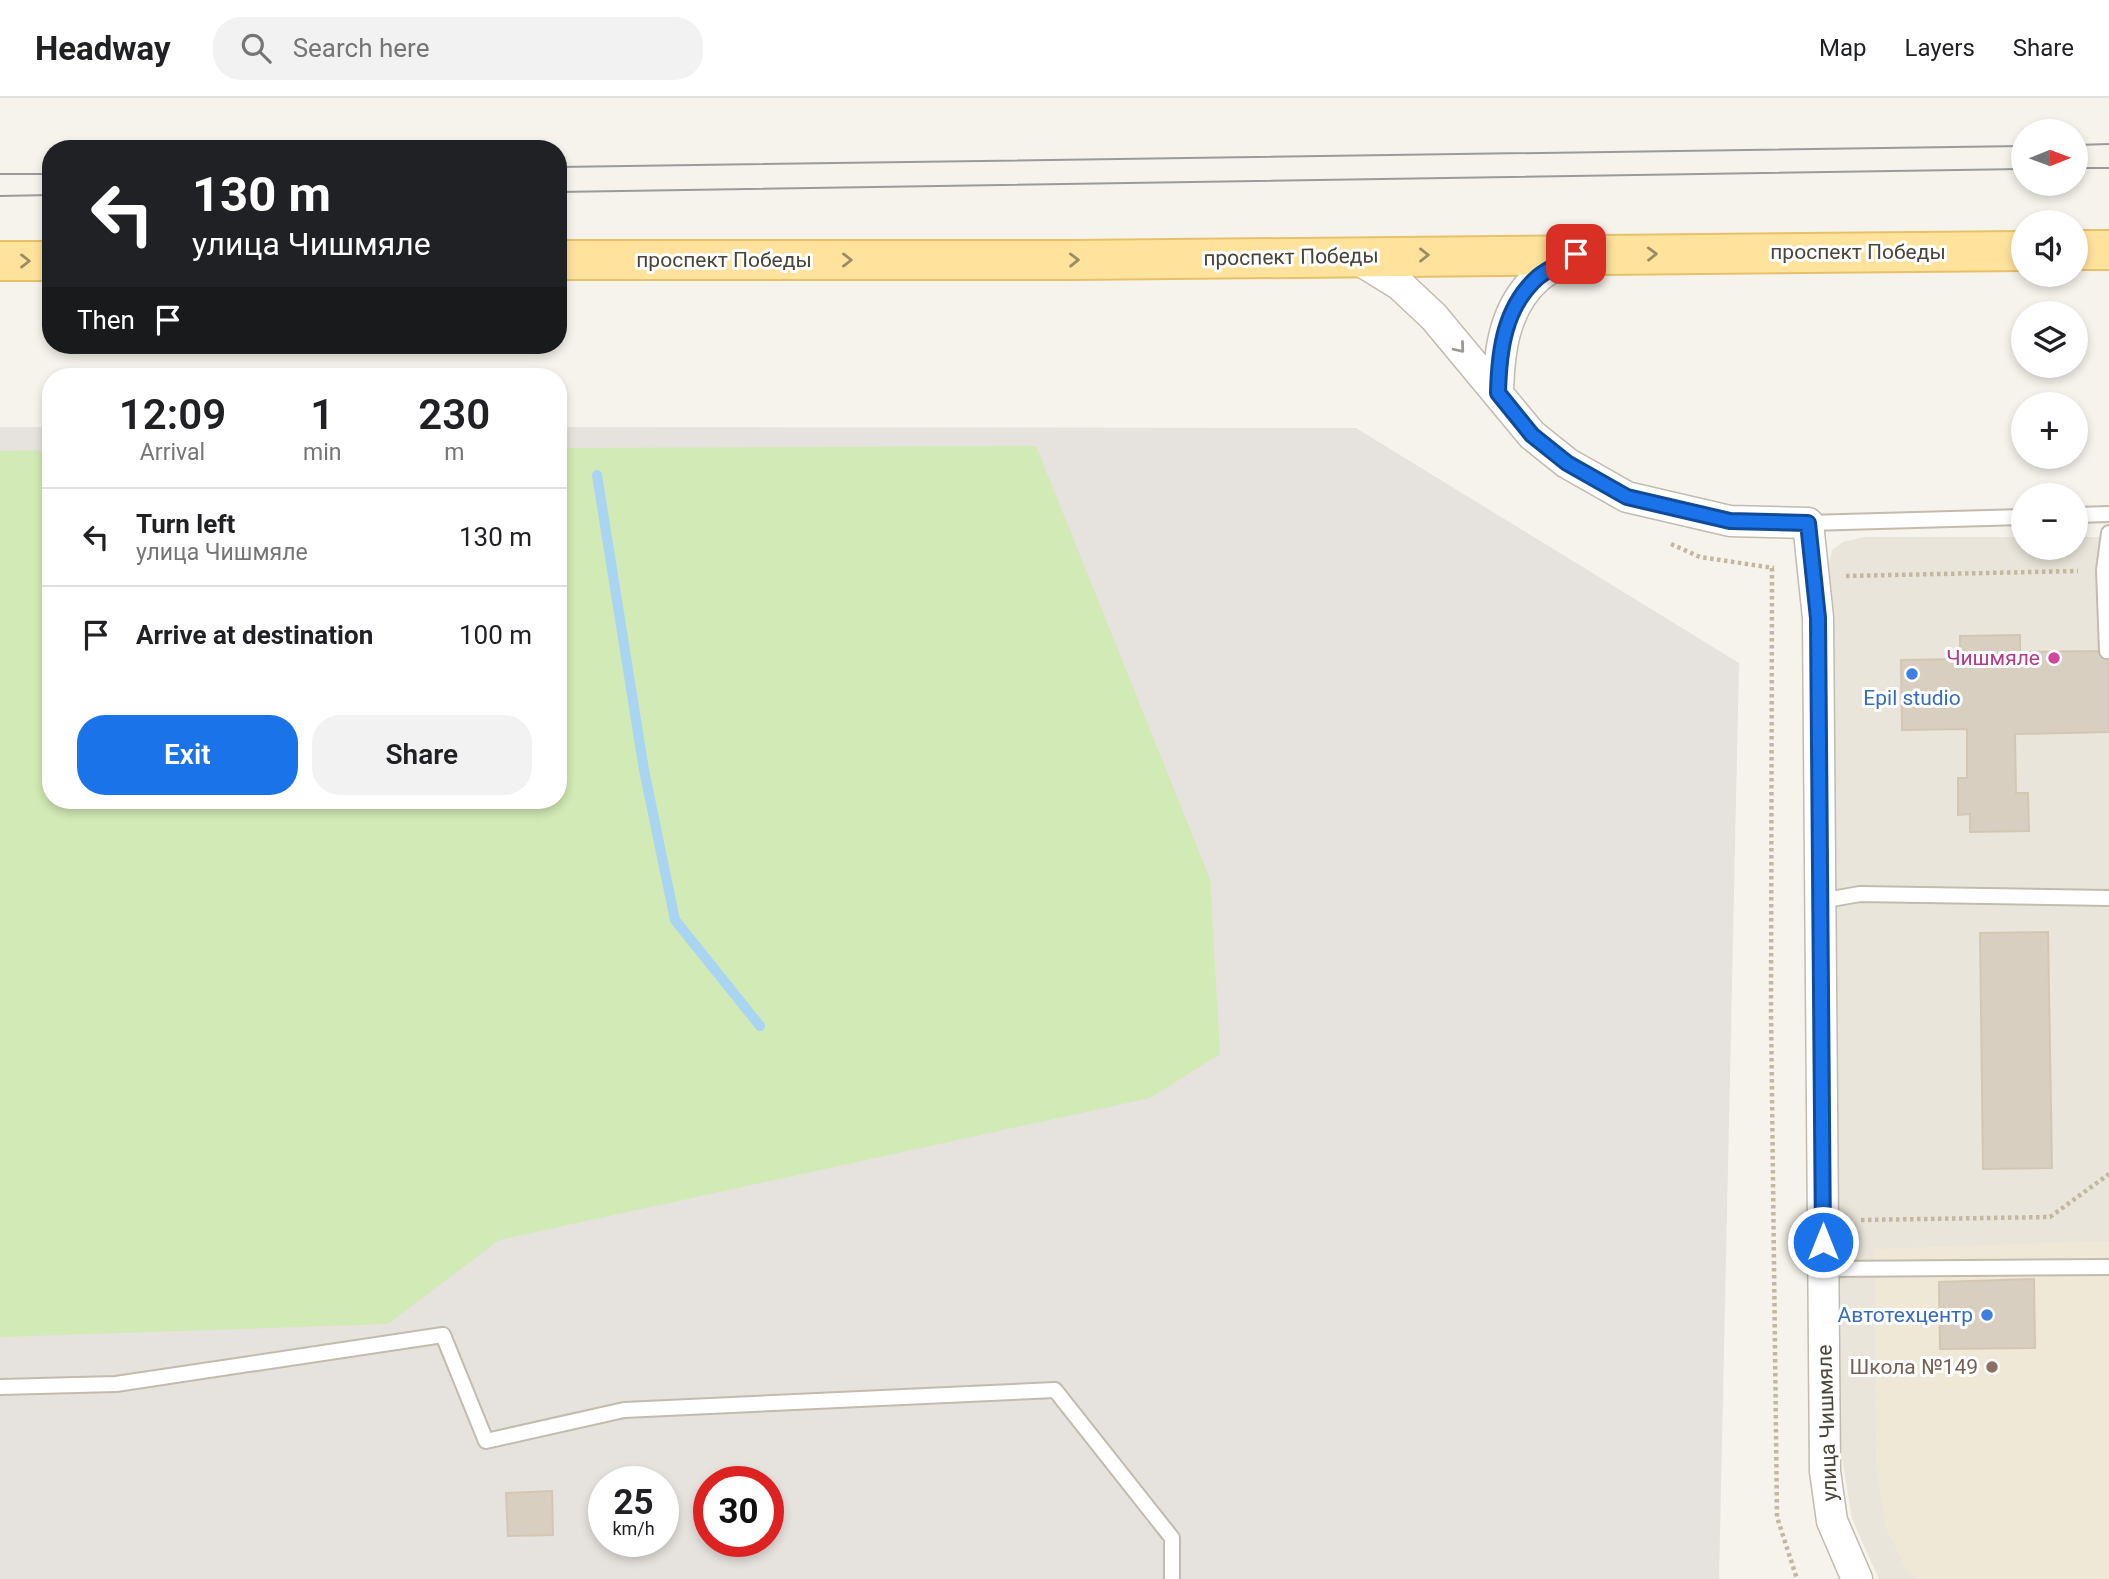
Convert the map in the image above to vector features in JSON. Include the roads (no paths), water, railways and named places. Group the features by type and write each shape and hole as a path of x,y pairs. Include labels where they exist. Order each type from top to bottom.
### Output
{"main road":[{"path":"2088,250 2109,250"},
{"name":"проспект Победы","path":"567,260 1073,260 2011,251"},
{"path":"0,261 42,261"}],"street":[{"path":"1498,393 1499,352 1504,328 1538,278 1576,254"},
{"path":"1353,256 1400,285 1434,317 1532,435 1567,463 1627,497 1730,521 1808,523"},
{"name":"улица Чишмяле","path":"1808,523 1818,618 1825,1471 1832,1521 1857,1579"}],"lane":[{"path":"2088,515 2109,514"},
{"path":"1808,523 2011,517"},
{"path":"2107,651 2104,570 2109,533"},
{"path":"1820,901 1860,894 2109,898"},
{"path":"1823,1269 2109,1267"},
{"path":"0,1387 116,1384 443,1335 486,1441 624,1410 1055,1390 1172,1538 1172,1579"}],"waterway":[{"path":"597,475 644,770 675,920 760,1026"}],"tram line":[{"path":"2088,145 2109,144"},
{"path":"567,167 2011,146"},
{"path":"2088,168 2109,168"},
{"path":"567,192 2011,169"},
{"path":"0,174 42,174"},
{"path":"0,196 42,195"}],"place":[{"name":"Чишмяле","path":"2054,658"},
{"name":"Epil studio","path":"1912,674"},
{"name":"Автотехцентр","path":"1987,1315"},
{"name":"Школа №149","path":"1992,1367"}]}
